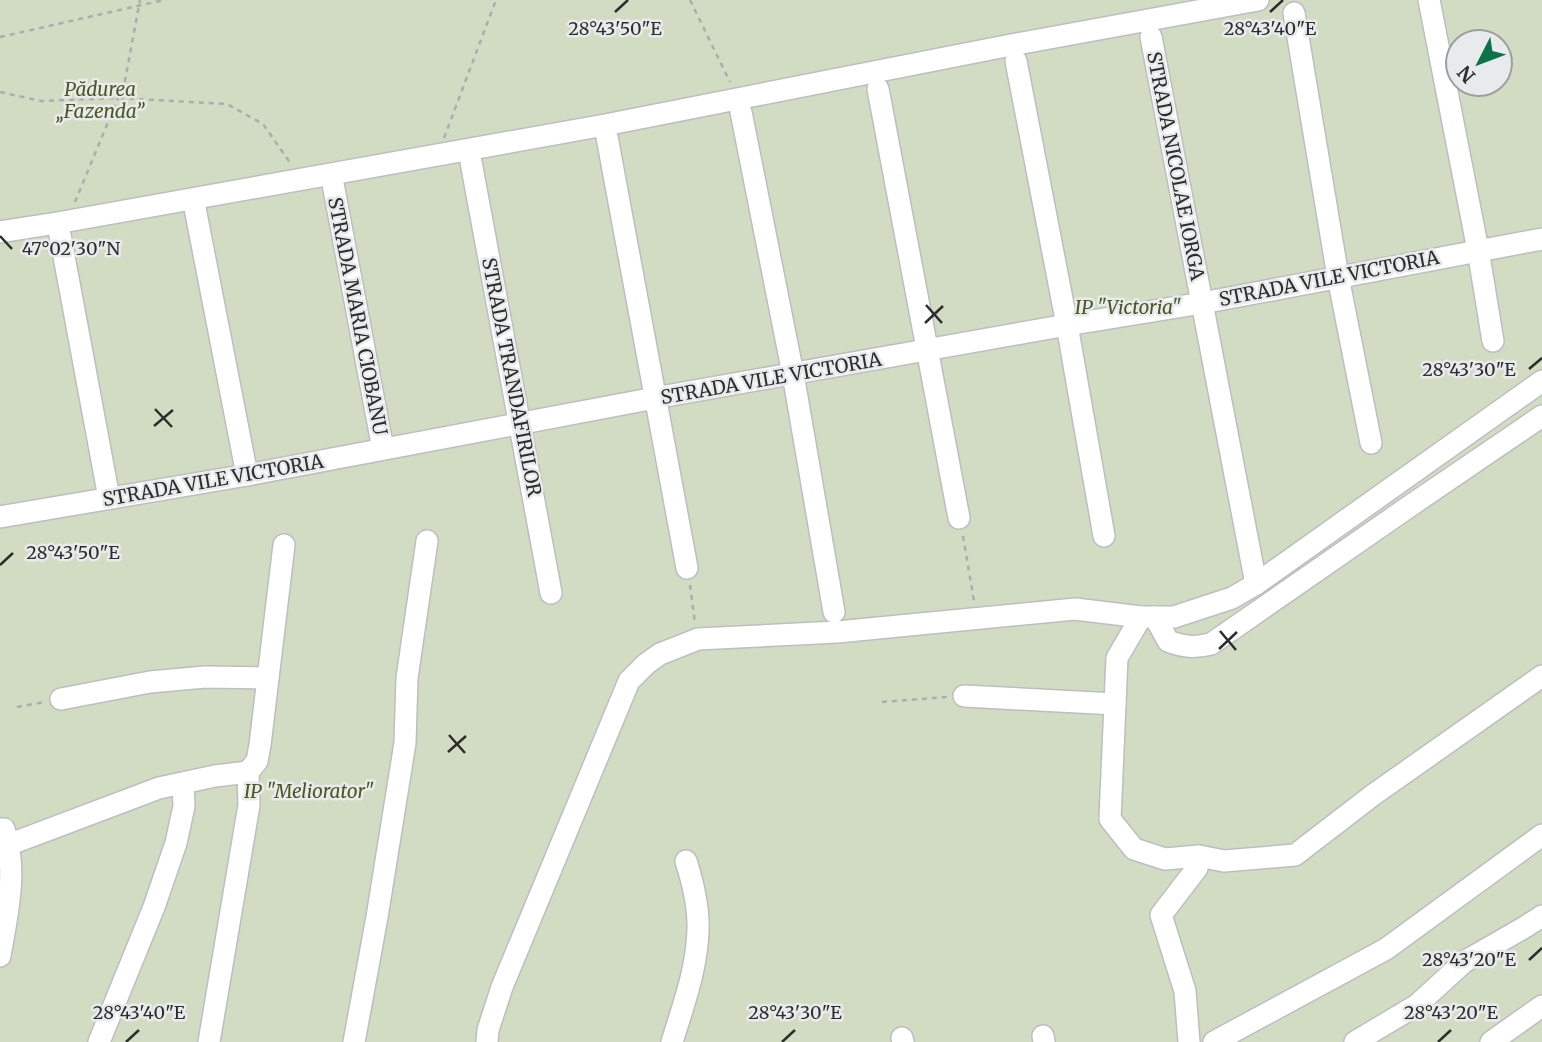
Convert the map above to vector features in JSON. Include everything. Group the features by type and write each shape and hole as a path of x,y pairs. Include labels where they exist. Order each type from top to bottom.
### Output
{"street":[{"path":"0,232 63,228 302,179 740,105 1011,45 1258,0"},
{"path":"1429,0 1493,341"},
{"path":"1294,13 1338,276 1371,443"},
{"name":"STRADA NICOLAE IORGA","path":"1151,37 1256,584"},
{"path":"1016,61 1104,536"},
{"path":"878,89 960,519"},
{"path":"740,105 793,374 834,612"},
{"path":"607,137 687,568"},
{"name":"STRADA TRANDAFIRILOR","path":"471,162 551,593"},
{"name":"STRADA MARIA CIOBANU","path":"333,184 383,449"},
{"path":"195,208 247,475"},
{"path":"63,228 109,498"},
{"name":"STRADA VILE VICTORIA","path":"0,517 247,475 655,398 1202,303 1542,239"},
{"path":"486,1042 502,987 629,681 660,654 698,639 837,632 1075,609 1174,617 1232,598 1256,584 1542,381"},
{"path":"1148,617 1168,641 1195,648 1211,644 1542,416"},
{"path":"354,1042 405,743 407,678 427,541"},
{"path":"209,1042 249,805 248,772 257,761 284,545"},
{"path":"1148,617 1117,658 1110,819 1134,849 1165,859 1199,856 1224,860 1295,855 1373,795 1542,676"},
{"path":"61,699 150,682 205,677 268,678"},
{"path":"964,696 1115,704"},
{"path":"0,956 10,896 3,840 159,788 248,772"},
{"path":"99,1042 176,843 184,806 183,783"},
{"path":"1214,1042 1386,949 1542,835"},
{"path":"1189,1042 1185,992 1161,915 1197,868 1199,856"},
{"path":"672,1042 692,979 699,929 693,886 686,861"},
{"path":"1355,1042 1417,1005 1464,962 1542,916"},
{"path":"1491,1042 1542,1006"}],"path":[{"path":"63,228 125,81 140,0"},
{"path":"0,37 164,0"},
{"path":"437,156 496,0"},
{"path":"690,0 740,105"},
{"path":"0,92 41,101 118,98 227,104 263,124 302,179"},
{"path":"960,519 977,618"},
{"path":"687,568 698,639"},
{"path":"882,702 964,696"},
{"path":"17,707 61,699"}],"green space":[{"path":"0,0 1542,0 1542,1042 0,1042"}],"park label":[{"name":"Pădurea „Fazenda”","path":"100,100"},
{"name":"IP \"Victoria\"","path":"1128,307"},
{"name":"IP \"Meliorator\"","path":"309,791"}]}
